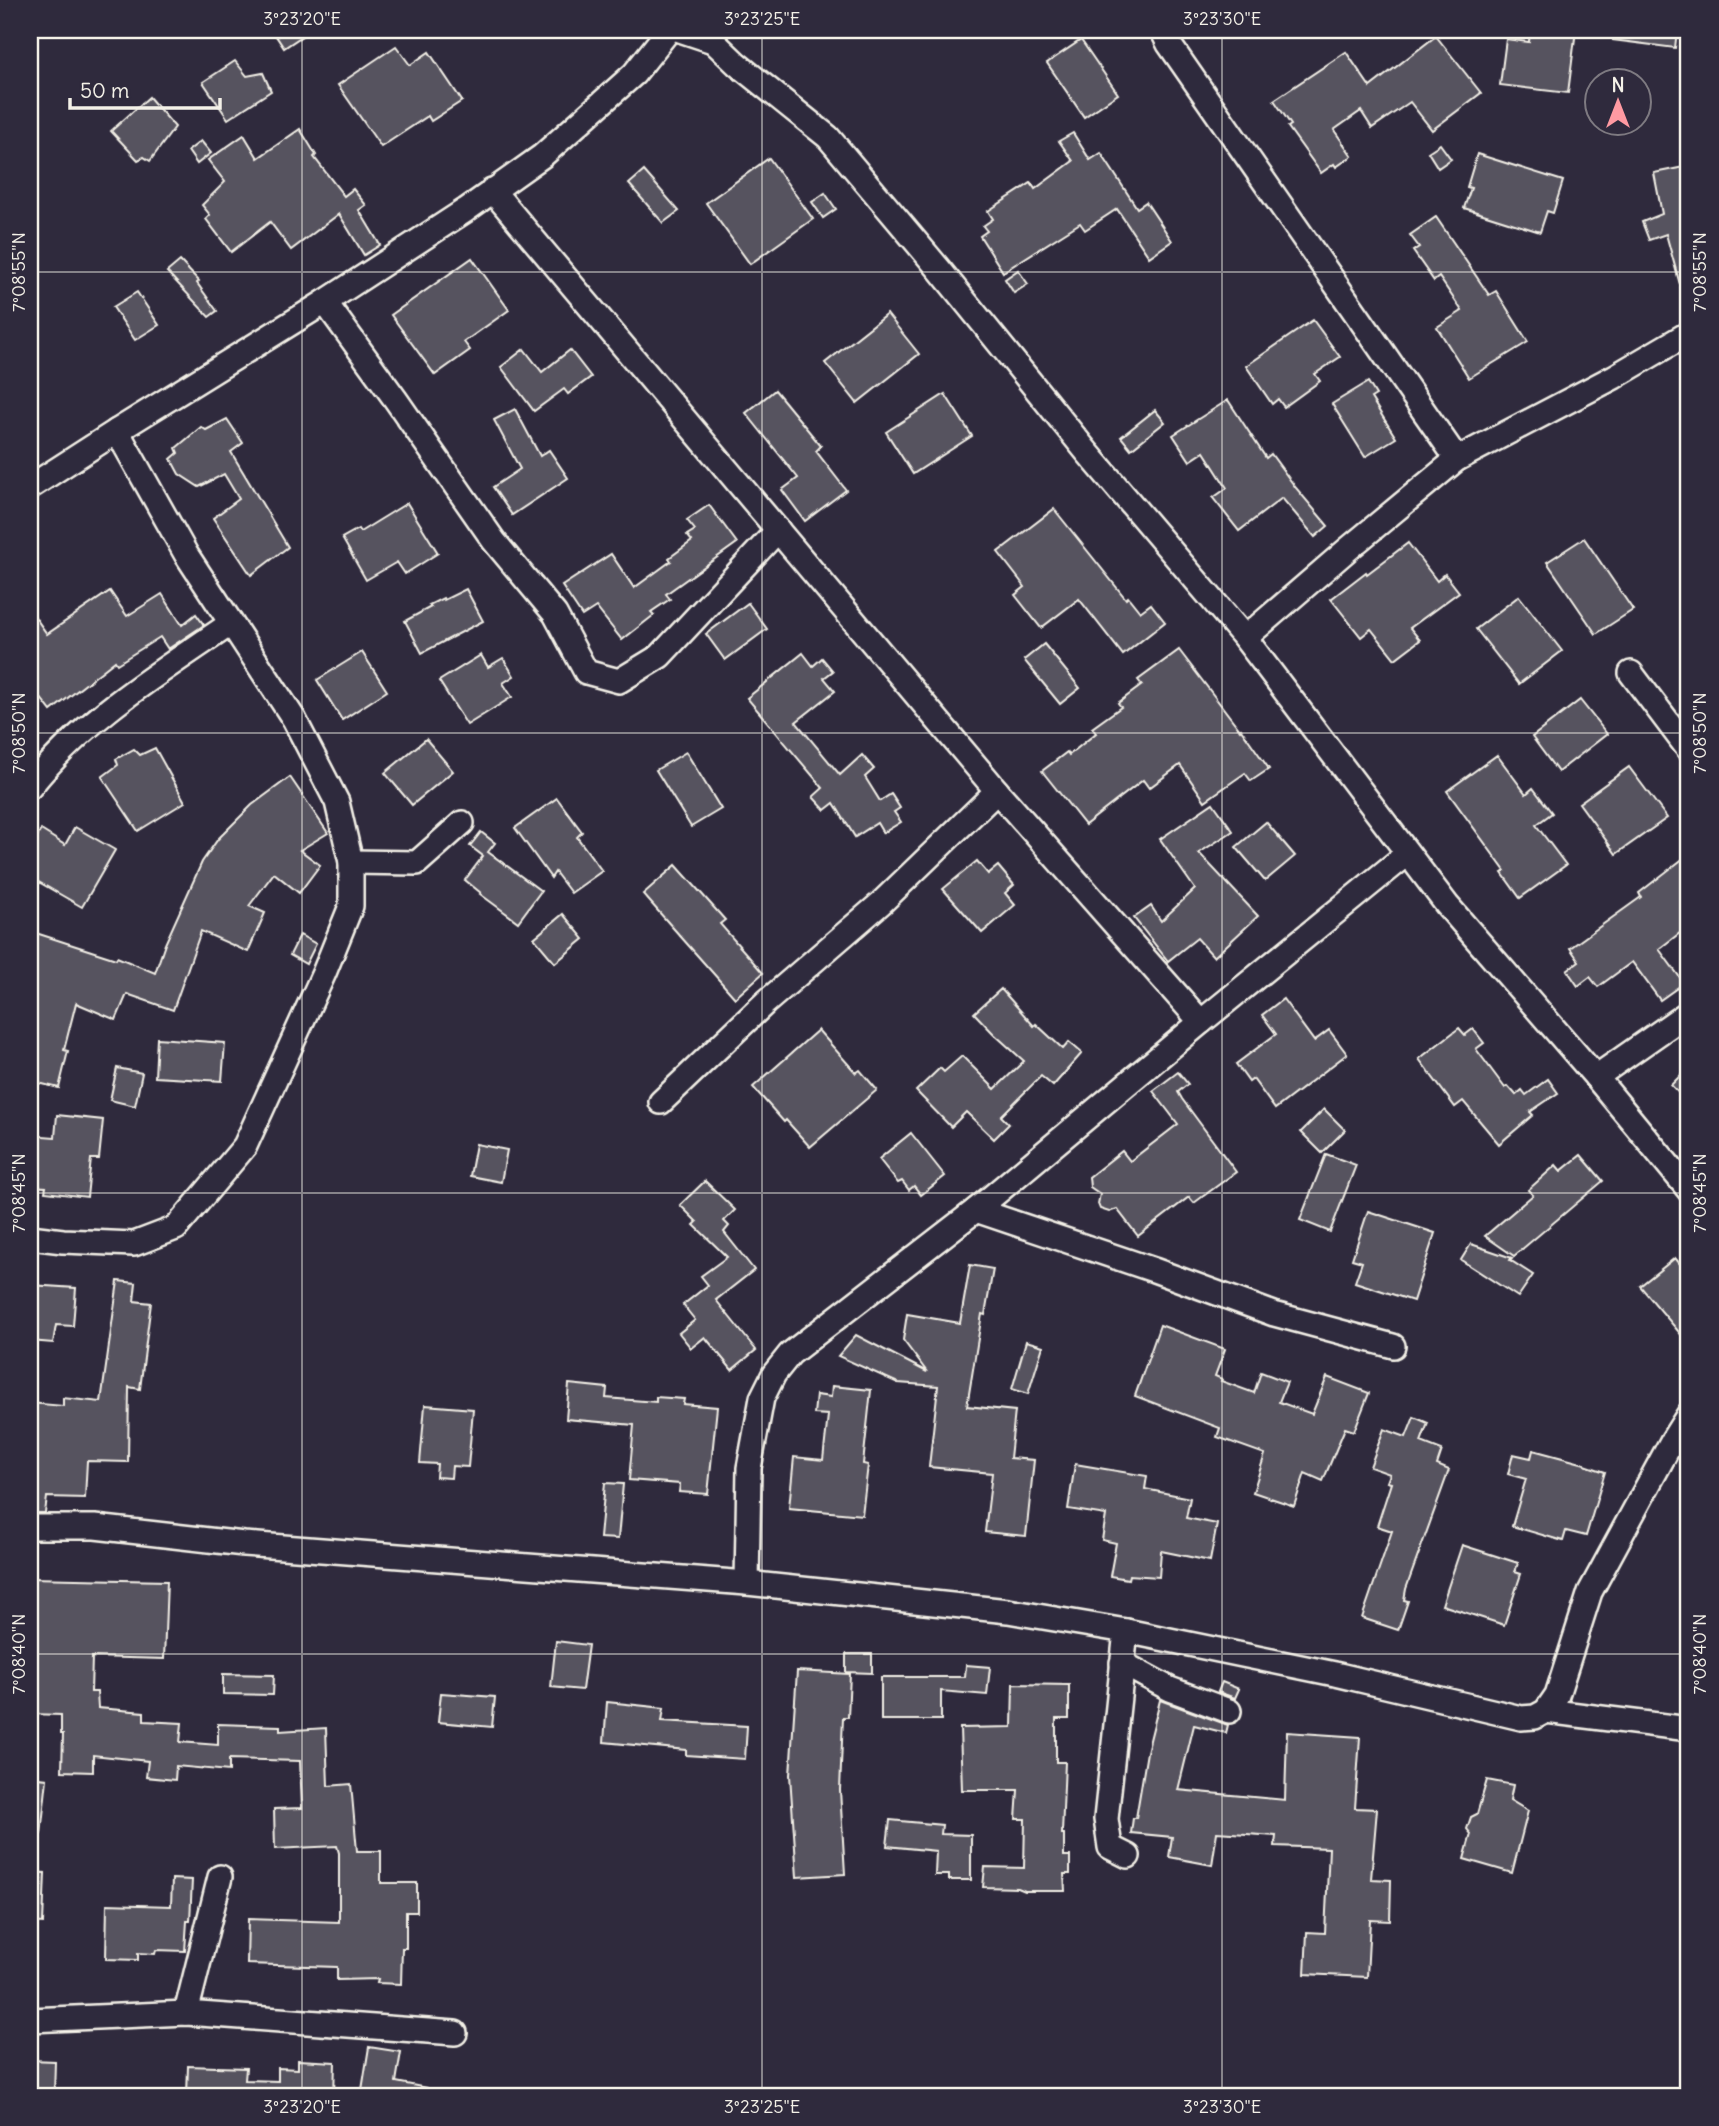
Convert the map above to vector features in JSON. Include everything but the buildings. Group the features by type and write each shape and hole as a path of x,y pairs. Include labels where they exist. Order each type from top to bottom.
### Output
{"street":[{"path":"30,488 325,302 466,210 542,156 634,74 669,30"},
{"path":"680,30 713,41 737,64 828,137 1087,452 1245,638 1407,854 1488,954 1596,1077 1689,1190"},
{"path":"1162,30 1169,44 1457,459"},
{"path":"492,190 997,791 1200,1022"},
{"path":"325,302 494,541 555,614 586,672 619,681 660,656 778,530"},
{"path":"1245,638 1457,459 1614,377 1689,333"},
{"path":"30,1237 134,1244 176,1228 245,1146 324,973 351,906 351,862 337,802 294,719 186,554 117,431"},
{"path":"30,787 108,708 230,624"},
{"path":"1630,673 1689,750"},
{"path":"661,1102 765,1003 881,903 997,791"},
{"path":"351,862 417,863 462,823"},
{"path":"747,1583 749,1468 762,1398 774,1374 790,1354 976,1210 1200,1022 1407,854"},
{"path":"1596,1077 1689,1012"},
{"path":"976,1210 1274,1314 1393,1346"},
{"path":"30,1527 95,1527 244,1544 747,1583 1008,1611 1126,1631 1335,1674 1521,1717 1535,1717 1546,1711 1557,1695 1590,1592 1689,1414"},
{"path":"1126,1631 1106,1819 1111,1847 1128,1856"},
{"path":"1122,1663 1170,1689 1229,1711"},
{"path":"1546,1711 1689,1729"},
{"path":"186,2013 220,1877"},
{"path":"30,2020 186,2013 455,2033"}]}
